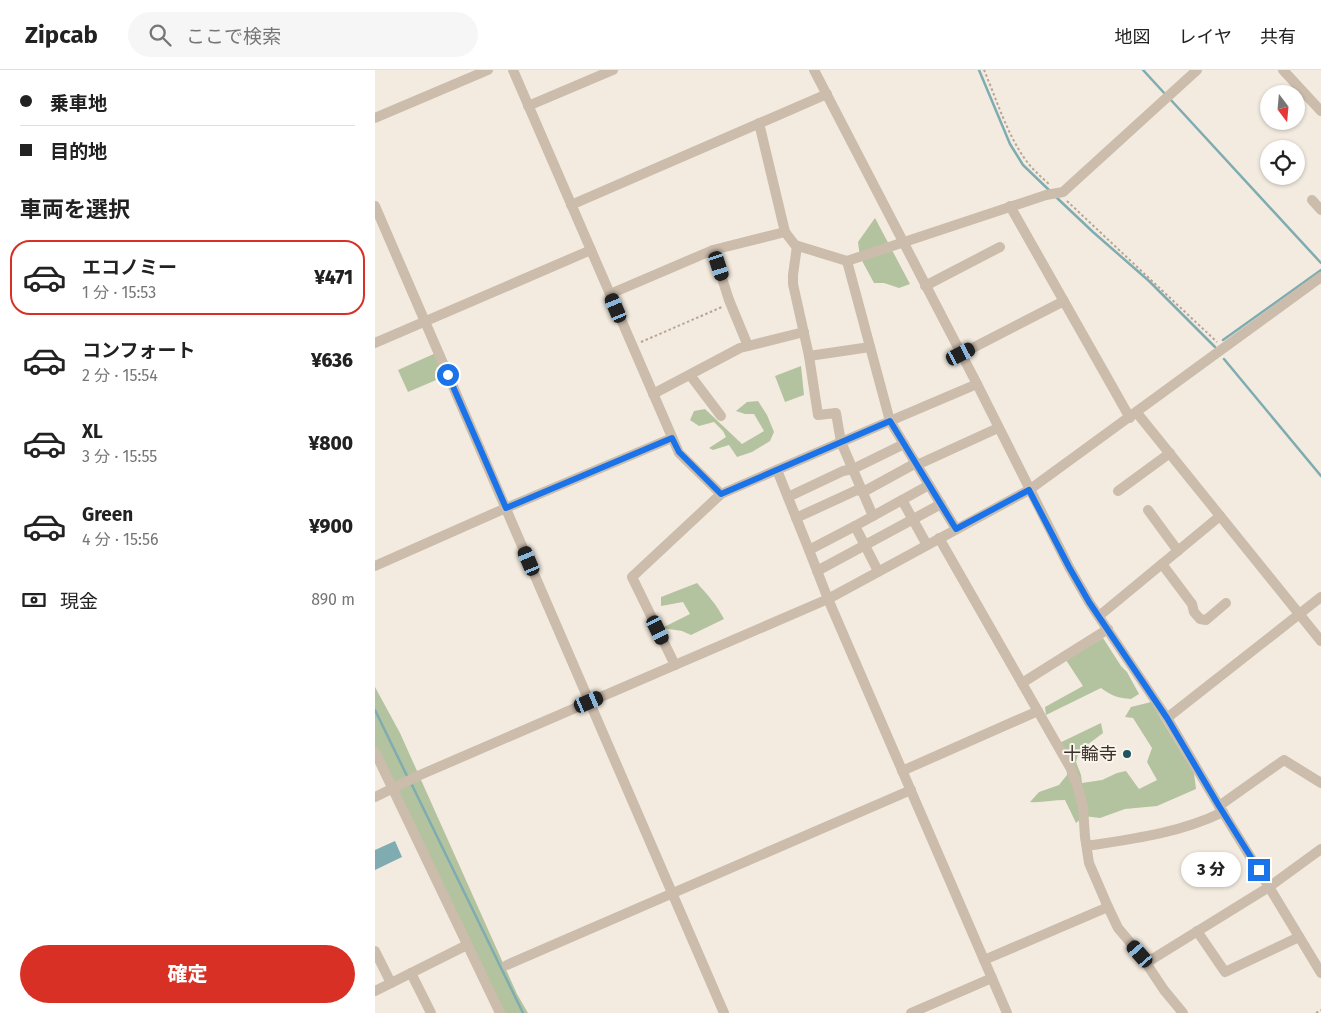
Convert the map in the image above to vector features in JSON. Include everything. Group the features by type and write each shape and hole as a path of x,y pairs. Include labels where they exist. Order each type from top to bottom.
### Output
{"street":[{"path":"375,118 488,70"},
{"path":"513,70 672,438 679,452 721,494"},
{"path":"528,106 613,70"},
{"path":"815,70 1069,567 1099,616 1167,718 1321,973"},
{"path":"759,123 785,232 797,246 847,261 1047,194 1063,192 1197,70"},
{"path":"1283,70 1321,111"},
{"path":"571,205 827,94"},
{"path":"1312,200 1321,210"},
{"path":"375,206 724,1013"},
{"path":"1010,206 1064,301 1133,415 1170,454 1321,641"},
{"path":"610,294 713,250 785,232"},
{"path":"797,246 793,284 809,356 818,415 836,413 841,442 873,516"},
{"path":"925,286 1000,247"},
{"path":"375,343 591,250"},
{"path":"713,250 748,346"},
{"path":"847,261 890,421 956,529"},
{"path":"375,798 420,775 828,599 1029,490 1321,277"},
{"path":"961,354 1064,301"},
{"path":"653,394 740,348 804,332"},
{"path":"809,356 870,347"},
{"path":"690,375 721,416"},
{"path":"675,665 632,577 721,494 977,384"},
{"path":"796,518 857,490 863,492 916,464 998,428"},
{"path":"375,566 672,438"},
{"path":"788,497 843,471 853,469 904,444"},
{"path":"1118,491 1170,454"},
{"path":"777,470 828,599 1007,1013"},
{"path":"809,550 929,485"},
{"path":"902,500 927,545"},
{"path":"817,571 941,504"},
{"path":"1148,510 1178,551"},
{"path":"1099,616 1221,516"},
{"path":"855,526 878,572"},
{"path":"939,538 1071,769 1083,807 1089,862 1117,928 1183,1013"},
{"path":"1162,564 1192,604 1194,612 1200,619 1206,620 1226,603"},
{"path":"1167,718 1321,597"},
{"path":"1022,683 1108,629"},
{"path":"903,771 1038,711"},
{"path":"375,752 500,1013"},
{"path":"1087,846 1156,835 1209,819 1285,760 1321,783"},
{"path":"507,966 911,790"},
{"path":"1146,963 1269,886 1321,849"},
{"path":"984,960 1107,907"},
{"path":"1197,931 1225,972 1299,937"},
{"path":"375,991 467,944"},
{"path":"375,951 391,983"},
{"path":"411,973 431,1013"},
{"path":"911,1013 992,978"}],"path":[{"path":"984,70 1016,145 1035,171 1224,348"},
{"path":"633,345 731,303"},
{"path":"1316,1013 1321,1010"}],"green space":[{"path":"875,218 910,284 899,288 884,283 874,283 860,257 858,242"},
{"path":"438,352 448,375 408,392 398,370"},
{"path":"801,366 804,395 785,402 775,376"},
{"path":"758,401 767,415 774,432 770,441 752,452 737,457 729,445 713,450 709,448 726,437 714,422 699,426 690,420 694,411 705,409 742,444 764,431 754,414 736,411 747,402"},
{"path":"697,583 715,604 724,619 691,635 682,631 662,628 690,614 683,602 661,606 661,597"},
{"path":"1103,638 1127,672 1139,694 1131,699 1122,698 1112,695 1101,688 1046,715 1045,707 1083,686 1066,660"},
{"path":"375,687 400,733 517,994 528,1013 501,1013 375,753"},
{"path":"1151,702 1194,773 1196,789 1157,806 1125,809 1100,818 1084,816 1076,823 1065,800 1030,802 1039,792 1059,785 1067,775 1066,760 1053,746 1101,723 1103,733 1079,751 1076,762 1082,783 1102,780 1126,771 1139,789 1157,780 1147,762 1152,748 1133,718 1125,717 1131,707"}],"water":[{"path":"395,841 402,857 375,870 375,850"}],"waterway":[{"path":"979,70 1010,144 1023,165 1050,191"},
{"path":"1143,70 1166,95"},
{"path":"1170,99 1321,263"},
{"path":"1056,197 1149,281 1215,347"},
{"path":"1223,340 1321,270"},
{"path":"1224,359 1321,476"},
{"path":"375,710 408,778"},
{"path":"411,783 523,1013"}],"place":[{"name":"十輪寺","path":"1127,754"}],"route":[{"path":"448,375 506,508 672,438 679,452 721,494 890,421 956,529 1029,490 1089,602 1167,718 1259,870"}]}
